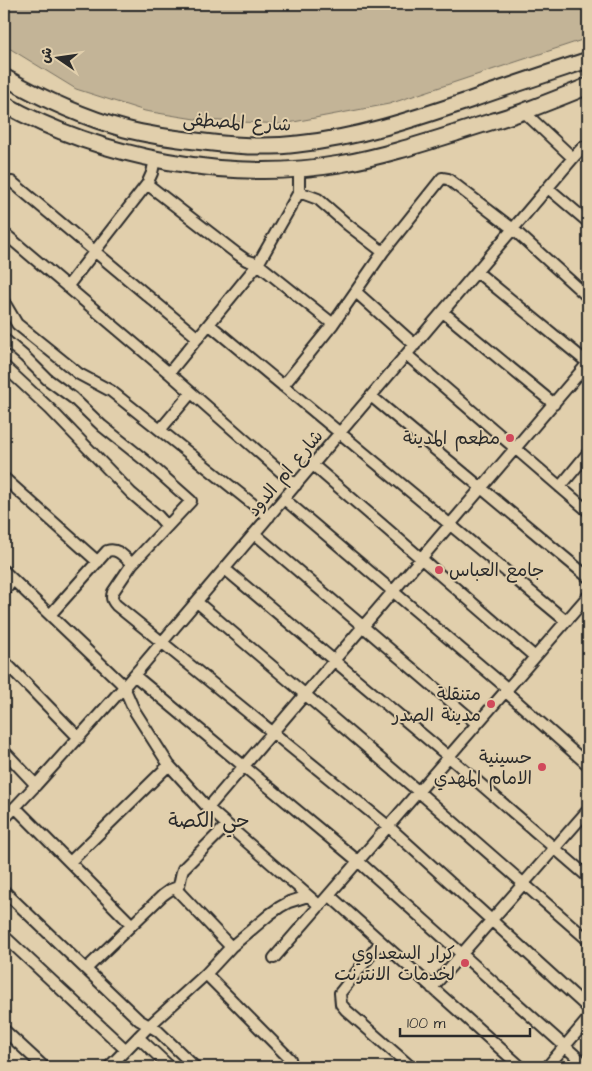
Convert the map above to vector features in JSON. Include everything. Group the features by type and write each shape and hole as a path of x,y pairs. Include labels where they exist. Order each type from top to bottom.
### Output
{"highway":[{"name":"شارع المصطفى","path":"4,77 32,93 65,108 126,129 220,144 267,145 297,144 335,139 369,131 423,116 588,60"},
{"path":"4,104 87,140 122,151 181,164 258,170 338,164 376,156 427,142 523,111 588,86"}],"street":[{"path":"523,111 573,158"},
{"name":"شارع ام الدود","path":"4,819 124,688 573,158 582,148 588,145"},
{"path":"67,287 147,184 155,159"},
{"path":"169,373 258,264 299,192 299,168"},
{"path":"283,386 334,324 382,252 444,178 448,179 513,229 588,297"},
{"path":"12,182 198,338"},
{"path":"147,184 236,253 246,260 258,264 334,324"},
{"path":"548,188 588,222"},
{"path":"299,192 318,198 382,252"},
{"path":"4,232 296,485"},
{"path":"208,808 588,363 477,272"},
{"path":"356,292 414,345"},
{"path":"4,302 17,324 79,374 111,391 269,517"},
{"path":"443,312 554,404"},
{"path":"210,324 566,621"},
{"path":"4,339 47,379 72,398 102,426 191,501 132,564 113,592 112,601 389,827 588,1008"},
{"path":"407,355 588,511"},
{"path":"4,366 56,415 131,493 167,526"},
{"path":"160,430 191,393"},
{"path":"372,396 588,577"},
{"path":"560,487 588,453"},
{"path":"313,465 535,657"},
{"path":"4,478 98,562"},
{"path":"284,499 506,690 588,765"},
{"path":"255,534 477,724"},
{"path":"50,615 107,551 117,550 132,564"},
{"path":"225,569 449,757 588,877"},
{"path":"4,571 117,678 134,710 169,764 208,808 320,906"},
{"path":"4,591 14,580"},
{"path":"274,958 588,596"},
{"path":"196,602 419,792 588,940"},
{"path":"4,661 79,738"},
{"path":"134,676 359,862 588,1067"},
{"path":"4,751 36,785"},
{"path":"70,862 169,764"},
{"path":"15,807 132,925"},
{"path":"432,988 588,810"},
{"path":"86,970 163,895 179,885 183,869 227,825"},
{"path":"176,888 231,946"},
{"path":"4,891 139,1020 161,1034 195,1067"},
{"path":"329,895 521,1067"},
{"path":"109,1067 149,1026 206,974 231,946 280,907 308,896"},
{"path":"5,941 126,1050"},
{"path":"381,942 340,993 340,1000 346,1010 411,1067"},
{"path":"206,974 290,1058 292,1067"},
{"path":"547,1067 588,1019"},
{"path":"4,1030 44,1067"},
{"path":"138,1037 170,1067"}],"shaded area":[{"path":"4,4 588,4 588,38 389,104 283,124 201,120 145,111 76,89 4,45"}],"place":[{"name":"مطعم المدينة","path":"510,438"},
{"name":"جامع العباس","path":"439,570"},
{"name":"متنقلة مدينة الصدر","path":"491,704"},
{"name":"حسينية الامام المهدي","path":"542,767"},
{"name":"كرار السعداوي لخدمات الانترنت","path":"465,963"}],"district":[{"name":"حي الكصة","path":"209,820"}]}
